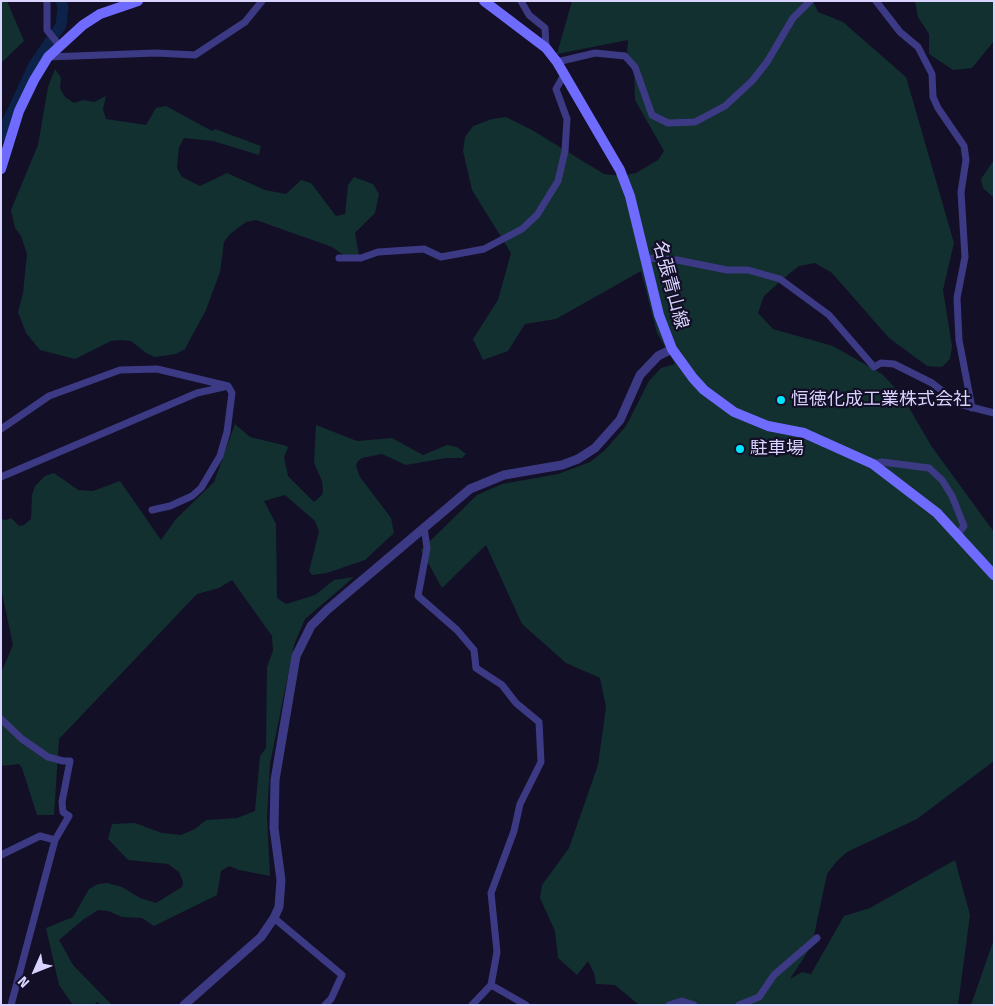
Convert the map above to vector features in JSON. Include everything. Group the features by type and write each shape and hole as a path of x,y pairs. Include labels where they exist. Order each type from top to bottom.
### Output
{"main road":[{"path":"1,169 20,111 34,80 48,56 58,44 100,14 138,1"},
{"name":"名張青山線","path":"484,1 546,48 557,62 620,170 630,196 659,315 672,349 684,369 704,390 734,412 768,426 804,433 872,464 937,513 994,575"}],"street":[{"path":"47,1 49,35 58,44"},
{"path":"48,56 156,53 198,54 245,22 262,1"},
{"path":"520,1 529,15 545,28 546,48"},
{"path":"557,62 595,53 625,56 635,67 652,115 668,123 695,122 725,106 752,81 771,56 793,18 810,1"},
{"path":"876,1 900,32 918,47 932,74 933,97 938,108 964,146 966,160 961,192 965,257 957,298 959,340 972,408"},
{"path":"339,258 360,258 378,252 424,249 441,257 484,249 522,229 537,215 558,181 565,150 567,128 565,112 556,86 564,75"},
{"path":"645,258 677,260 727,270 748,270 780,279 829,315 874,367 881,363 894,364 932,383 959,404 994,413"},
{"path":"184,1005 255,943 274,918 282,890 274,828 275,780 293,672 299,649 307,633 321,616 470,489 504,475 562,465 590,452 608,436 620,420 640,375 658,356 672,349"},
{"path":"1,429 50,396 120,370 157,369 228,386 232,393 227,432 220,456 201,488 192,496 170,506 152,510"},
{"path":"2,475 197,393 228,386"},
{"path":"872,464 882,462 929,468 942,480 952,496 964,526 958,534"},
{"path":"424,527 427,548 418,596 457,630 474,650 476,668 502,685 516,703 539,722 541,762 520,804 514,831 491,893 497,952 491,985 472,1005"},
{"path":"1,719 22,739 48,757 70,761 62,802 63,812 69,816 56,840 11,1005"},
{"path":"1,855 40,836 56,840"},
{"path":"274,918 342,975 331,999 325,1005"},
{"path":"739,1005 759,997 774,975 817,938"},
{"path":"491,985 526,1005"},
{"path":"670,1005 682,1001 694,1005"}],"green space":[{"path":"1,1 7,1 24,41 1,63"},
{"path":"572,1 813,1 818,12 843,22 906,77 954,243 943,290 952,346 950,359 942,367 927,366 889,338 832,273 815,263 799,266 784,278 764,296 758,313 773,329 833,346 882,374 901,394 932,447 994,532 994,761 917,819 847,852 837,861 827,874 812,945 790,979 802,972 811,974 844,916 870,908 955,860 970,915 958,1005 639,1005 615,985 596,984 594,973 588,961 577,975 558,958 555,931 540,898 542,885 569,848 598,765 606,707 600,678 566,663 522,624 486,545 442,588 421,550 477,495 502,484 558,474 590,462 605,450 626,426 649,381 661,368 675,364 657,333 641,271 556,319 525,324 508,351 483,360 473,339 498,300 511,253 472,190 463,151 465,137 473,126 492,119 506,117 532,130 604,174 621,176 636,173 658,160 664,151 635,100 634,64 627,52 628,40 557,54"},
{"path":"915,1 994,1 994,41 972,68 953,70 929,54 929,34 918,17"},
{"path":"55,69 61,78 60,88 65,97 74,103 84,100 94,102 106,96 103,109 106,119 146,125 156,108 166,106 212,131 215,129 261,146 259,155 213,141 184,138 179,147 177,168 182,177 200,186 227,173 265,190 286,194 301,180 311,183 336,216 345,214 348,185 354,177 373,184 379,194 375,213 355,233 359,255 348,258 332,247 256,220 246,222 230,234 224,242 220,272 206,310 185,349 176,354 155,357 146,353 131,341 121,340 111,341 75,359 40,350 26,333 18,312 23,293 27,254 21,236 15,228 11,210 38,145 48,87"},
{"path":"994,160 994,198 983,188 981,179"},
{"path":"235,424 250,437 287,446 284,457 288,476 314,502 322,495 323,491 322,481 314,463 316,425 357,441 392,438 423,455 447,445 457,447 466,454 462,458 446,458 406,465 382,454 362,458 358,461 356,466 360,477 391,518 394,533 365,560 327,573 312,575 309,571 319,532 315,521 285,495 264,501 276,524 277,598 286,604 315,595 334,580 354,577 305,619 294,645 270,764 267,817 270,876 239,870 229,866 221,871 217,895 154,926 142,918 122,917 108,911 98,910 84,919 59,940 73,965 112,1005 101,1005 97,1002 94,1005 73,1005 59,985 46,928 73,917 89,889 98,884 107,883 122,887 140,898 156,903 182,887 183,882 179,872 168,864 128,860 108,839 112,824 135,823 162,833 181,835 195,829 206,820 237,818 255,811 260,756 266,748 267,667 273,651 272,636 232,580 219,588 197,594 59,739 54,815 37,815 22,768 19,764 1,766 1,673 13,645 1,588 1,519 11,518 19,526 24,525 31,519 32,495 35,486 45,476 54,473 78,490 93,491 120,481 161,540 176,519 214,482"},
{"path":"994,939 994,1005 971,1005"}],"waterway":[{"path":"1,136 34,65 61,25 63,7 61,1"}],"place":[{"name":"恒徳化成工業株式会社","path":"781,400"},
{"name":"駐車場","path":"740,449"}]}
